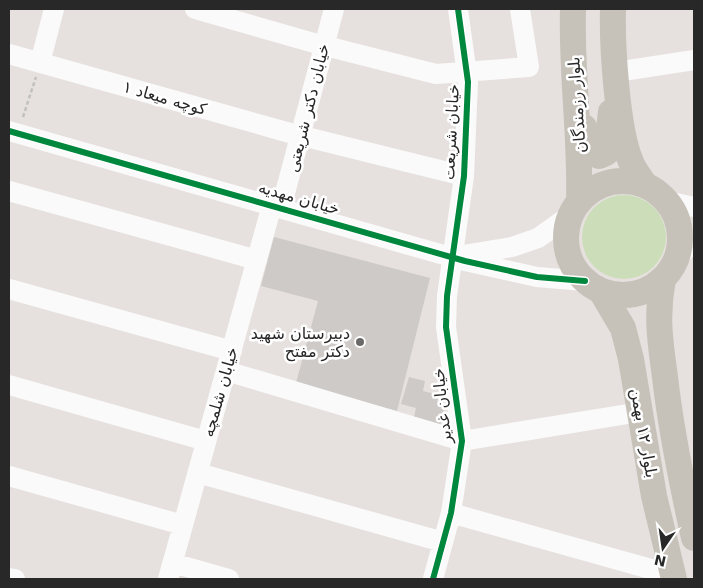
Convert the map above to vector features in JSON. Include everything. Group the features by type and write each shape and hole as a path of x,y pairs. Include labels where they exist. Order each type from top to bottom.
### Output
{"main road":[{"name":"بلوار رزمندگان","path":"573,9 574,64 581,165 574,208"},
{"path":"613,9 616,72 626,143 631,162 645,185"},
{"path":"577,97 588,146 592,153 599,156 606,153 616,72"},
{"path":"660,333 658,317 678,260 680,244 680,229 675,214 667,201 657,191 645,185 627,180 609,182 592,189 574,208 565,233 566,250 573,266 593,286 617,295 634,294 650,288 678,260"},
{"name":"بلوار ۱۲ بهمن","path":"593,286 623,328 654,496 673,577"},
{"path":"627,343 634,323 642,318 652,319 660,333"},
{"name":"بلوار ۱۲ بهمن","path":"660,333 688,480 694,538"}],"street":[{"path":"40,63 54,9"},
{"path":"195,9 436,74 529,67 520,9"},
{"name":"خیابان دکتر شریعتی","path":"277,206 334,9"},
{"name":"خیابان شریعت","path":"452,256 464,176 467,71 458,9"},
{"name":"کوچه میعاد ۱","path":"9,54 296,135 464,176"},
{"path":"616,72 694,60"},
{"name":"خیابان مهدیه","path":"14,132 452,256 537,277 593,286"},
{"path":"9,192 257,260"},
{"path":"667,201 694,207"},
{"name":"خیابان شلمچه","path":"171,571 257,260 277,206"},
{"name":"خیابان مهدیه","path":"452,256 512,247 538,238 574,208"},
{"name":"خیابان غدیر","path":"433,579 451,514 462,441 446,327 447,296 452,256"},
{"path":"9,289 232,351"},
{"path":"226,371 462,441 640,412"},
{"path":"9,385 206,441"},
{"path":"198,473 443,542"},
{"path":"9,476 183,525"},
{"path":"451,514 673,577"},
{"path":"171,571 230,579"},
{"path":"9,578 15,579"}],"path":[{"path":"14,132 40,63"}],"green space":[{"path":"624,195 647,202 659,214 666,237 659,260 647,272 624,279 601,272 589,260 582,237 589,214 601,202"}],"building":[{"name":"دبیرستان شهید دکتر مفتح","path":"274,237 430,278 397,411 296,383 318,301 261,286"},
{"path":"409,377 425,381 423,391 439,395 437,402 445,404 440,426 414,417 416,408 401,404"}],"cycle path":[{"path":"433,579 451,513 462,441 446,327 447,296 464,176 468,82 458,9"},
{"path":"9,131 465,261 537,277 585,281"}],"place":[{"name":"دبیرستان شهید دکتر مفتح","path":"360,342"}]}
